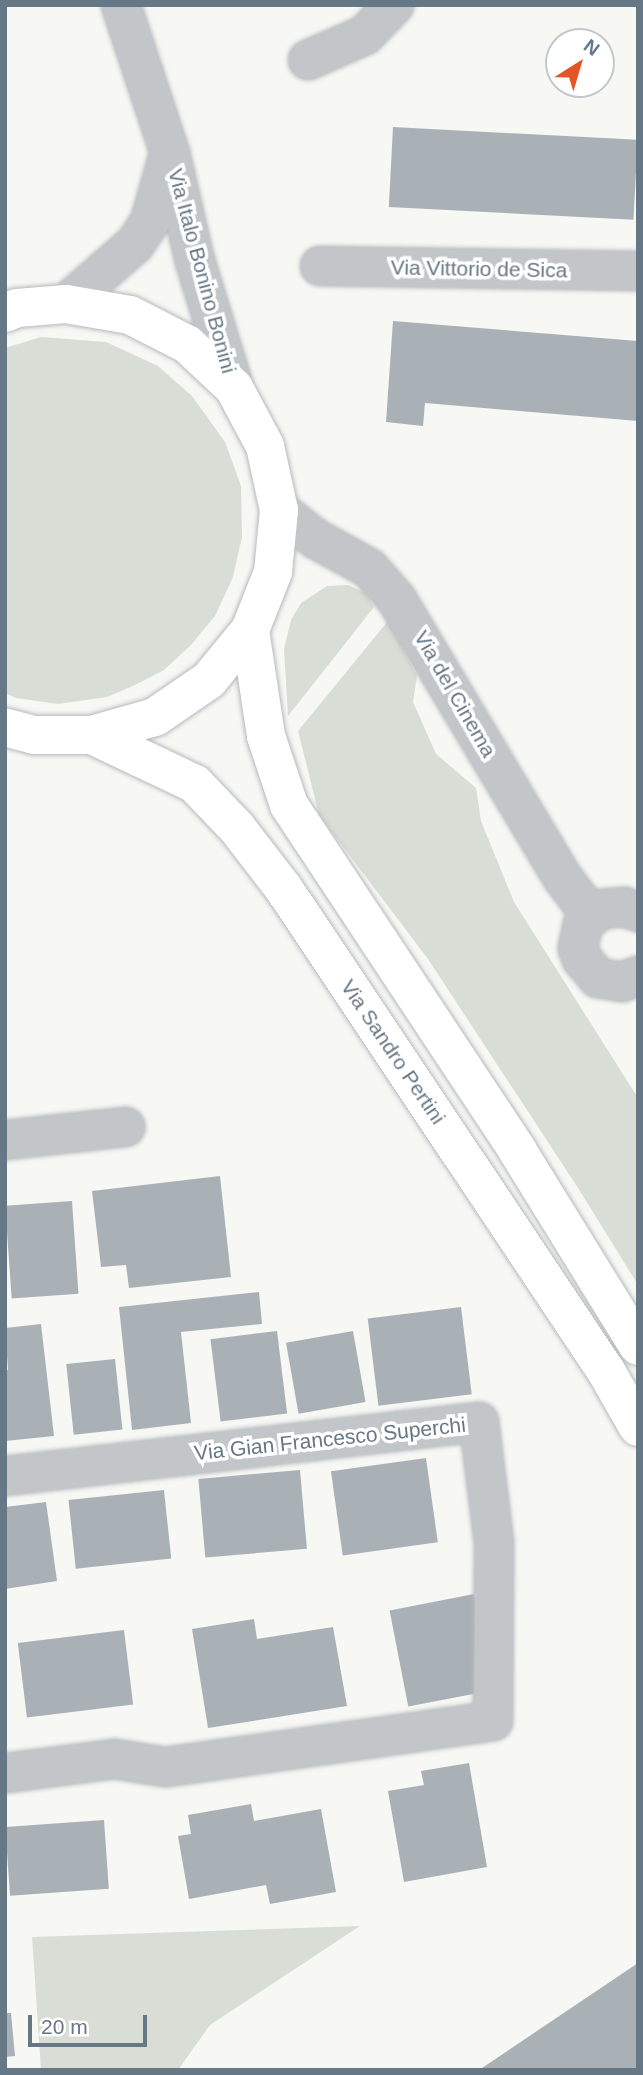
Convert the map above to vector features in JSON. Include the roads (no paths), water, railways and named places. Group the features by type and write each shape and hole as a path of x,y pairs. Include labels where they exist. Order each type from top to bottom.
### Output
{"main road":[{"path":"5,727 34,735 92,735 155,717 209,681 250,630 273,572 279,510 265,446 233,388 187,344 130,315 66,304 9,308"},
{"path":"250,630 266,736 289,805 517,1150 638,1346"},
{"name":"Via Sandro Pertini","path":"92,735 195,784 237,828 315,935 606,1371 638,1427"}],"street":[{"name":"Via Italo Bonino Bonini","path":"121,5 170,153 195,261 233,388"},
{"path":"308,60 365,35 394,5"},
{"name":"Via Italo Bonino Bonini","path":"66,304 135,244 150,222 170,153"},
{"name":"Via Vittorio de Sica","path":"320,266 638,271"},
{"name":"Via del Cinema","path":"279,510 316,539 369,568 397,600 562,877 591,915"},
{"path":"636,982 609,982 598,978 582,960 579,936 591,915 612,905 637,909"},
{"path":"5,1140 125,1127"},
{"name":"Via Gian Francesco Superchi","path":"5,1476 478,1422 494,1542 492,1721 165,1768 116,1759 5,1773"}]}
